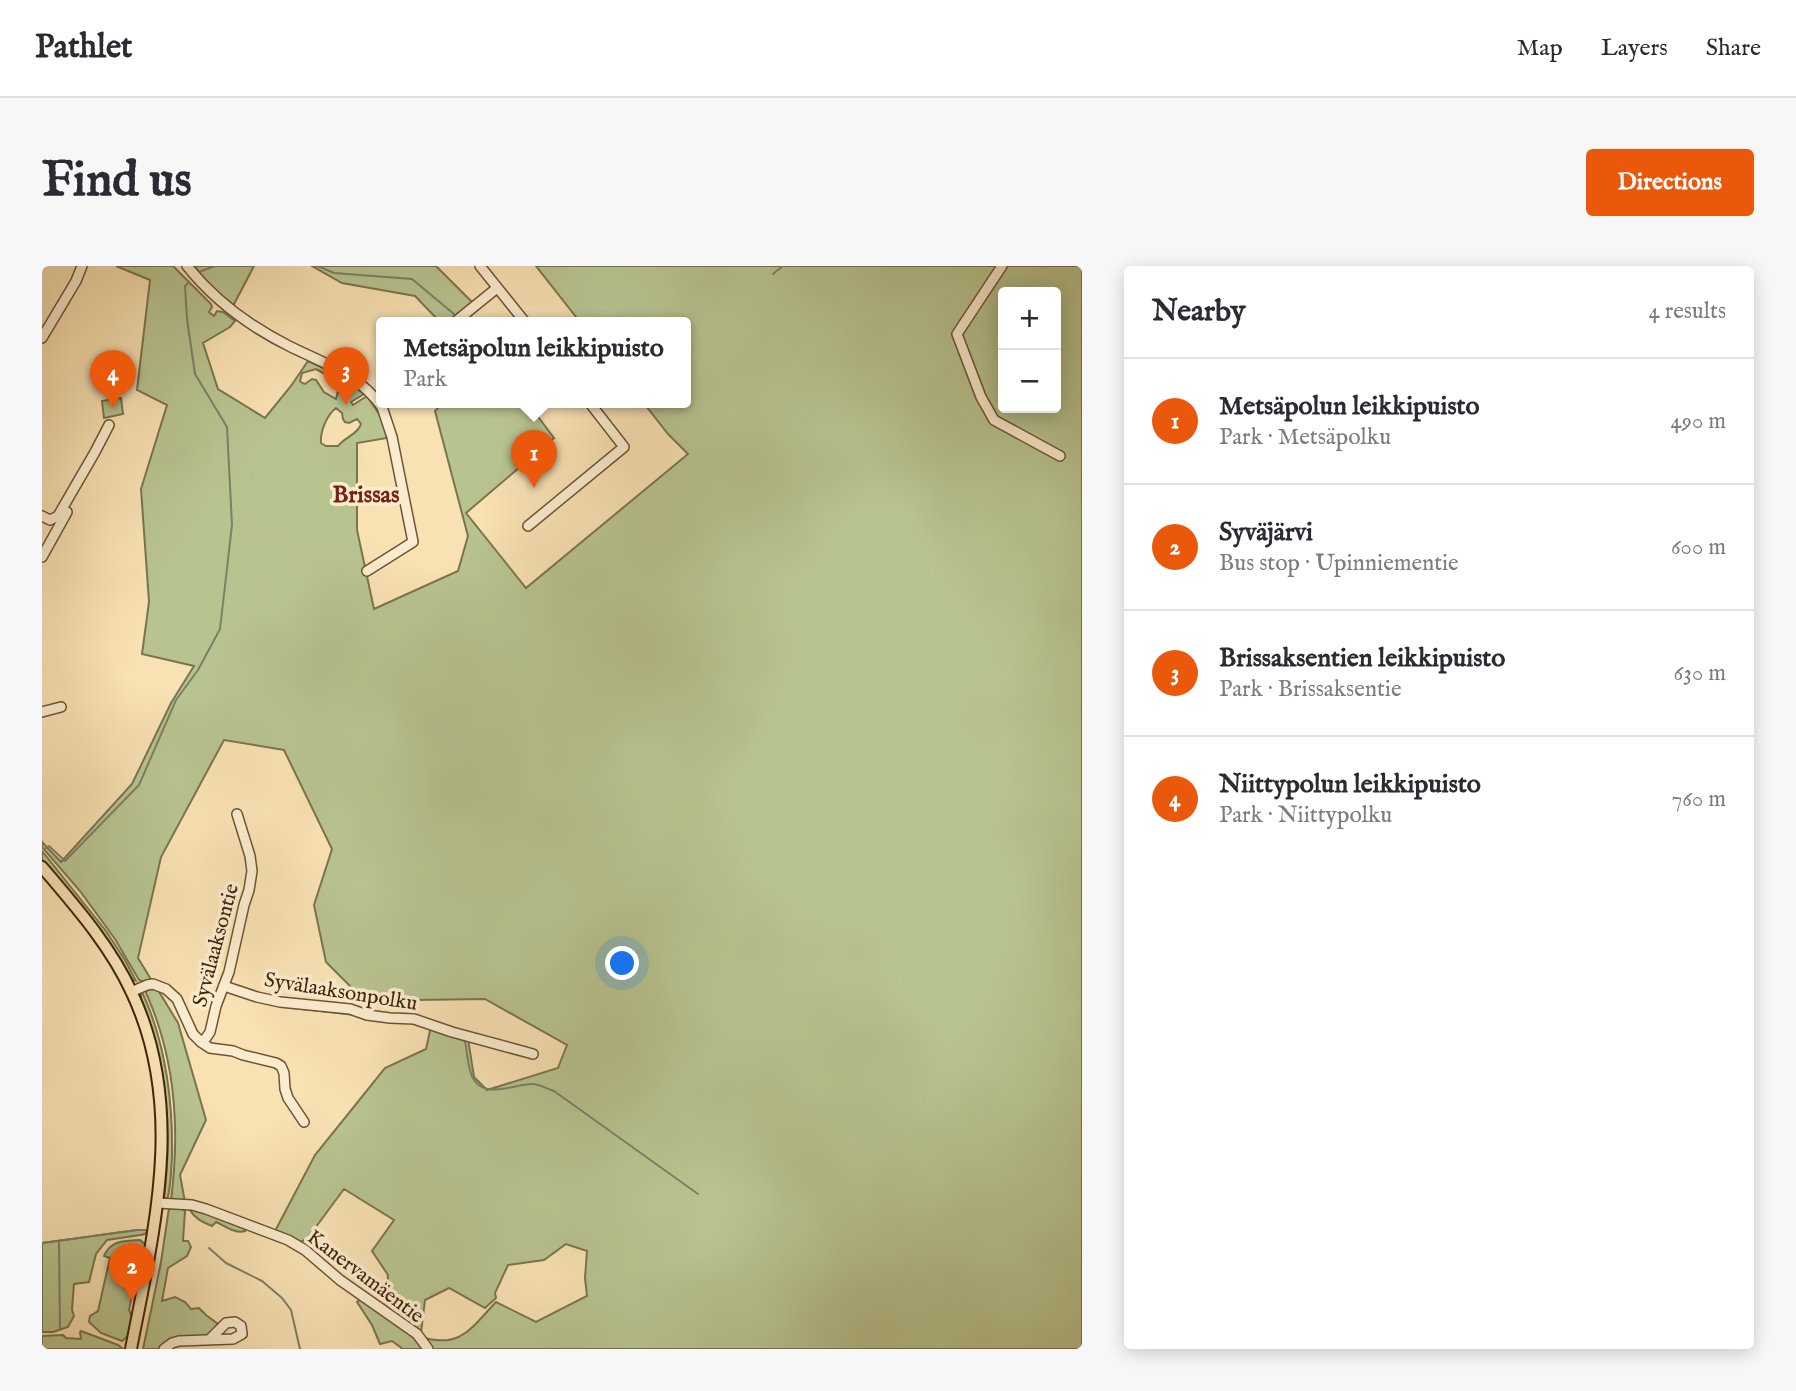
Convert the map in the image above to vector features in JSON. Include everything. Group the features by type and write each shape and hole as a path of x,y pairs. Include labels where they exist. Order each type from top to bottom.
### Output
{"main road":[{"path":"42,867 100,939 131,992 147,1031 159,1085 163,1152 158,1203 131,1349"}],"street":[{"path":"42,338 82,266"},
{"path":"187,266 201,283 233,312 265,333 349,375 376,398"},
{"path":"480,266 520,317"},
{"path":"1002,266 957,334 981,397 994,419 1060,456"},
{"path":"461,317 497,288"},
{"path":"367,571 413,542 386,408"},
{"path":"528,526 624,447 594,408"},
{"path":"42,516 50,520 58,516 109,425"},
{"path":"42,557 98,459 95,452"},
{"path":"42,712 61,707"},
{"name":"Syvälaaksontie","path":"201,1042 210,1032 233,957 252,871 237,814"},
{"path":"131,992 153,984 166,989 177,999 193,1034 201,1042 210,1048 233,1051 281,1066 288,1098 304,1122"},
{"name":"Syvälaaksonpolku","path":"224,986 280,1002 414,1019 533,1054"},
{"name":"Kanervamäentie","path":"158,1203 199,1207 288,1240 416,1334 428,1349"},
{"path":"164,1349 179,1341 209,1339"}],"green space":[{"path":"116,266 173,266 211,304 209,312 214,316 217,311 223,312 235,321 230,327 203,343 218,389 265,418 308,361 341,376 336,380 316,369 302,373 302,383 316,380 324,392 336,399 338,391 347,380 364,394 351,402 353,405 367,396 378,412 381,410 387,438 357,443 357,530 374,609 458,571 468,536 435,411 438,408 532,408 554,438 466,513 526,588 688,454 648,408 691,408 691,317 576,317 536,266 1082,266 1082,1349 431,1349 421,1337 435,1340 456,1338 472,1328 496,1302 536,1322 587,1296 587,1251 566,1244 544,1260 508,1265 495,1293 496,1298 485,1308 449,1288 425,1300 421,1333 384,1310 388,1275 372,1251 394,1220 344,1189 307,1239 300,1242 274,1233 315,1155 385,1068 426,1049 431,1026 468,1039 474,1077 487,1090 558,1068 567,1045 485,999 416,1000 360,996 326,962 314,905 332,849 284,750 224,740 161,857 138,958 152,981 139,980 115,939 80,891 42,847 42,842 61,862 132,784 171,703 194,666 142,654 149,602 141,489 167,405 137,390 150,280","holes":["336,408 342,413 343,419 349,423 357,419 361,424 338,446 321,443 323,428"]},
{"path":"190,266 254,266 233,306 222,299"},
{"path":"312,266 436,266 473,303 456,317 435,317 415,296 342,283"},
{"path":"121,398 123,414 104,418 102,401"},
{"path":"42,851 106,931 136,981 131,979 102,933 42,859"},
{"path":"151,989 158,990 178,1023 206,1120 180,1175 185,1202 171,1200 175,1147 173,1094 163,1042 146,993"},
{"path":"141,994 151,1013 167,1074 172,1157 167,1200 164,1197 168,1146 162,1073"},
{"path":"179,1207 185,1211 183,1241 188,1241 191,1247 187,1256 168,1268 162,1301 175,1297 191,1309 199,1308 218,1324 209,1336 161,1349 143,1349 169,1208"},
{"path":"190,1210 244,1228 245,1231 234,1231 216,1222 212,1226 194,1216"},
{"path":"148,1230 145,1234 107,1240 96,1254 89,1282 74,1284 74,1316 68,1327 42,1332 42,1243"},
{"path":"140,1240 146,1245 139,1282 132,1295 129,1310 132,1317 128,1336 122,1341 101,1333 89,1322 90,1316 98,1311 110,1258 104,1256 107,1251 119,1242"},
{"path":"362,1298 414,1334 426,1349 403,1349 392,1341 380,1344 372,1325 357,1302"},
{"path":"81,1331 123,1349 42,1349 42,1336 63,1335 66,1338 81,1339"}],"waterway":[{"path":"195,266 199,272 215,266"},
{"path":"318,266 334,273 412,279 454,314"},
{"path":"773,274 783,266"},
{"path":"46,848 49,846 65,861 139,785 176,700 198,670 220,629 232,525 227,427 195,374 187,319 185,286 188,283"},
{"path":"284,1007 355,1015"},
{"path":"449,1035 465,1041 470,1072 479,1086 493,1090 532,1084 554,1091 698,1194"},
{"path":"93,1236 148,1230"},
{"path":"42,1243 87,1237"},
{"path":"59,1241 60,1330"},
{"path":"209,1248 226,1263 262,1281 282,1298 291,1310 300,1349"}],"place":[{"name":"Brissaksentien leikkipuisto","path":"346,405"},
{"name":"Niittypolun leikkipuisto","path":"113,408"},
{"name":"Metsäpolun leikkipuisto","path":"534,488"},
{"name":"Syväjärvi","path":"132,1301"}],"district":[{"name":"Brissas","path":"366,494"}]}
